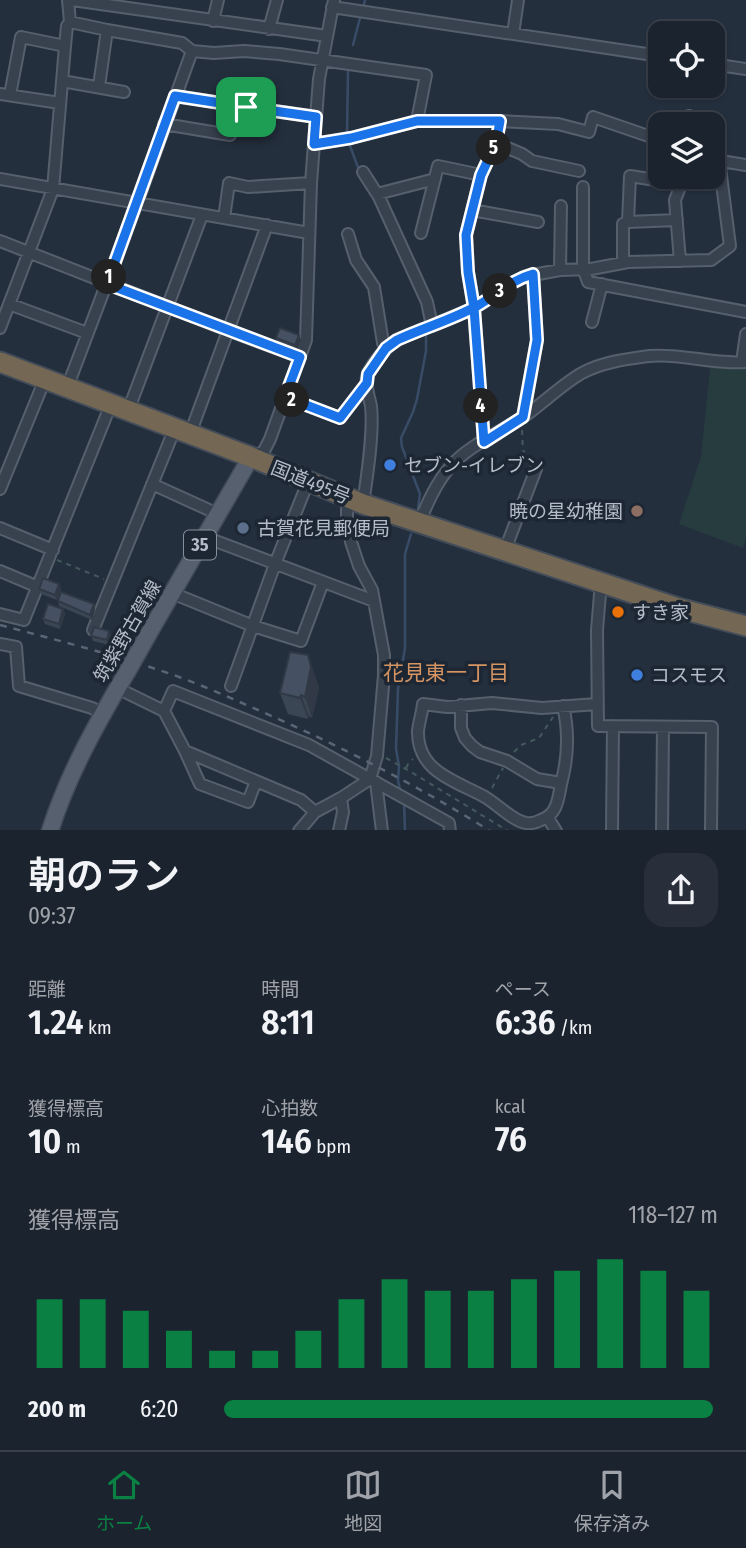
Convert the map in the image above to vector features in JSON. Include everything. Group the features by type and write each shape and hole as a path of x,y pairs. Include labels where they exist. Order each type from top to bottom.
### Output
{"highway":[{"name":"国道495号","path":"0,362 251,457 355,501 678,608 746,626"}],"main road":[{"name":"筑紫野古賀線","path":"50,830 83,749 251,457"}],"street":[{"path":"0,328 53,189 70,0 178,10 213,21 327,36"},
{"path":"213,21 218,0"},
{"path":"270,29 277,0"},
{"path":"513,34 518,0"},
{"path":"251,457 264,451 306,340 311,183 319,79 333,4 361,12 648,54"},
{"path":"70,22 182,43 192,51 279,54 426,75 417,121"},
{"path":"99,86 107,30"},
{"path":"60,103 5,94 22,37 65,46"},
{"path":"66,387 107,284 192,51"},
{"path":"725,66 746,69"},
{"path":"62,81 124,92"},
{"path":"175,96 316,117"},
{"path":"314,144 351,138 417,121 558,124 589,132 593,117 648,136"},
{"path":"484,442 466,235 481,175 496,143 500,121"},
{"path":"164,124 230,135"},
{"path":"496,143 533,161 579,171"},
{"path":"725,162 746,165"},
{"path":"421,233 438,166 481,175"},
{"path":"363,172 377,194 427,302 432,326"},
{"path":"628,222 630,176 648,177"},
{"path":"0,179 310,233"},
{"path":"377,194 435,179"},
{"path":"224,218 229,183 248,187 311,183"},
{"path":"583,187 583,268 588,282 746,312"},
{"path":"679,189 675,200 680,261"},
{"path":"382,830 373,781 384,655 372,590 359,566 347,517 355,501 370,442 368,374 386,348 397,340 474,308 509,284 533,274 623,263 711,260 730,246 720,189"},
{"path":"561,206 561,270"},
{"path":"472,210 538,222"},
{"path":"0,614 24,620 51,554 167,307 202,215"},
{"path":"623,263 623,223 677,220"},
{"path":"93,630 152,484 183,431 227,330 267,225"},
{"path":"348,234 356,260 374,287 386,348"},
{"path":"0,241 300,357"},
{"path":"523,417 537,340 533,274"},
{"path":"592,322 602,285"},
{"path":"9,304 88,333"},
{"path":"419,523 427,504 450,466 458,458 523,417 582,373 616,361 653,356 744,362 746,334"},
{"path":"0,489 45,379"},
{"path":"285,397 340,418"},
{"path":"505,551 536,469"},
{"path":"231,686 308,482"},
{"path":"152,484 218,514"},
{"path":"0,528 51,554"},
{"path":"205,537 374,601"},
{"path":"0,571 38,587"},
{"path":"172,593 253,626 301,641 323,582"},
{"path":"601,582 597,630 598,726 712,727 711,830"},
{"path":"0,644 16,647 19,686 92,708 103,714"},
{"path":"117,688 164,711 200,784 248,802 256,781"},
{"path":"164,711 173,691 309,745 410,801 449,827"},
{"path":"563,706 568,750 557,805 548,818 534,823 518,820 487,798 442,776 424,756 418,731 423,704 447,707 492,703 542,708 563,706 597,704"},
{"path":"461,705 461,728 472,746 480,752 507,761 537,779 561,783"},
{"path":"612,830 613,726"},
{"path":"662,830 663,727"},
{"path":"185,751 301,800 316,812"},
{"path":"300,830 316,812 373,781"},
{"path":"339,830 343,812 341,798"},
{"path":"548,818 555,830"}],"path":[{"path":"340,418 367,383"},
{"path":"523,417 525,459 536,469"},
{"path":"51,554 113,583"},
{"path":"487,798 507,761 521,745 539,738 563,706"},
{"path":"405,768 412,760 424,756"},
{"path":"390,761 506,830"}],"green space":[{"path":"746,366 746,537 743,548 679,524 701,457 710,368"}],"building":[{"path":"280,328 299,335 295,345 276,338"},
{"path":"43,578 59,584 55,595 39,589"},
{"path":"61,592 94,604 90,615 58,601"},
{"path":"48,604 63,609 59,624 43,619"},
{"path":"94,627 109,631 107,640 91,636"},
{"path":"290,652 308,655 311,667 305,697 280,693"}],"waterway":[{"path":"363,8 365,0"},
{"path":"353,45 361,14"},
{"path":"347,134 348,72"},
{"path":"349,143 360,173"},
{"path":"418,508 420,494 401,438 417,399 426,351 426,333"},
{"path":"401,793 396,749 398,689 405,648 405,554 411,534"},
{"path":"404,802 405,830"}],"railway":[{"path":"0,625 172,674 209,689 347,751 405,781 488,830"}],"place":[{"name":"セブン-イレブン","path":"390,465"},
{"name":"暁の星幼稚園","path":"637,511"},
{"name":"古賀花見郵便局","path":"243,528"},
{"name":"すき家","path":"618,612"},
{"name":"コスモス","path":"637,675"}],"district":[{"name":"花見東一丁目","path":"446,673"}],"route":[{"path":"246,107 175,96 107,284 300,357 285,397 340,418 367,383 368,374 386,348 397,340 474,308 509,284 533,274 537,340 523,417 484,442 474,308 466,235 481,175 496,143 500,121 417,121 351,138 314,144 316,117 246,107"}]}
